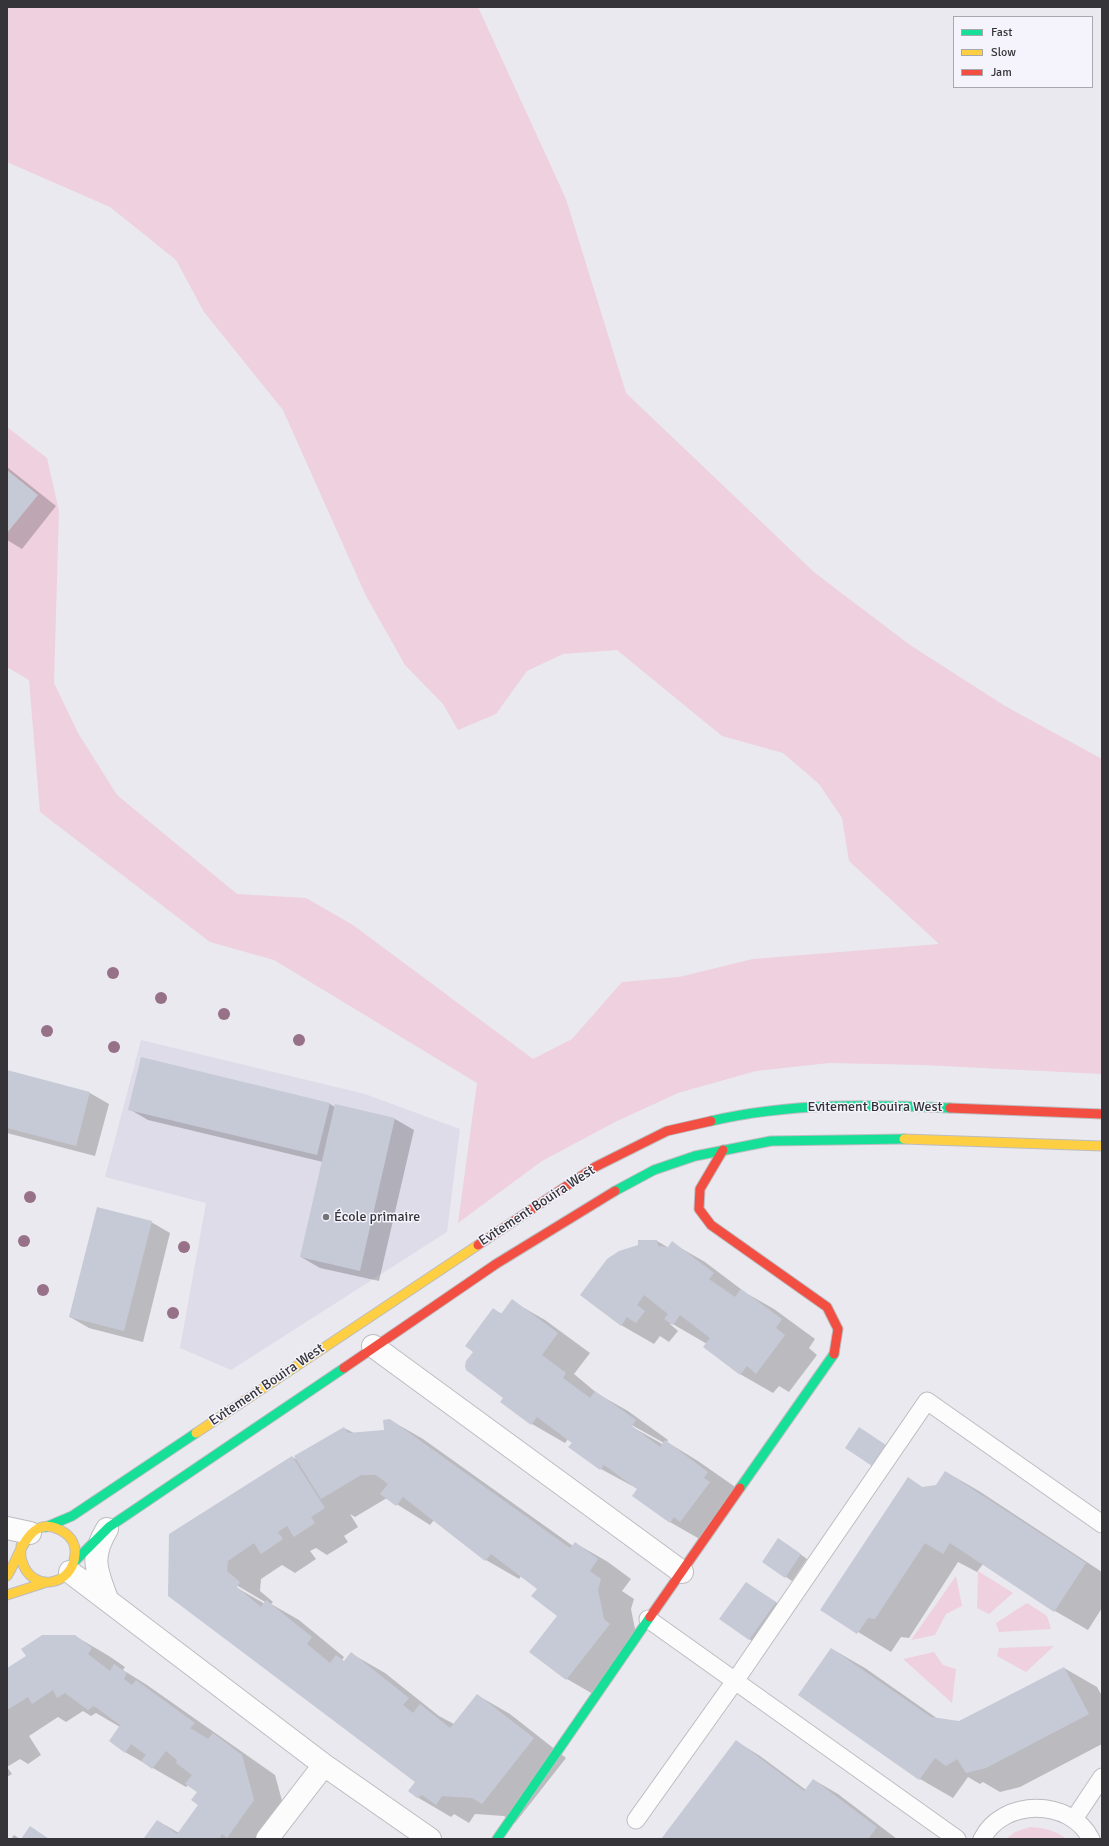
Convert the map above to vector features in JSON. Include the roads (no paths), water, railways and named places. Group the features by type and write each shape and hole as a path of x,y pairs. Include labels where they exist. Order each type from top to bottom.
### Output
{"main road":[{"name":"Evitement Bouira West","path":"32,1535 72,1516 595,1167 667,1131 740,1114 825,1104 914,1106 1102,1114"},
{"name":"Evitement Bouira West","path":"73,1566 109,1527 373,1346 496,1264 612,1192 654,1170 695,1156 771,1141 890,1139 1102,1146"},
{"path":"497,1839 648,1619 834,1355 838,1328 827,1308 711,1225 699,1209 700,1189 723,1150"},
{"path":"7,1595 44,1583 59,1581 73,1566 74,1544 62,1531 32,1535"},
{"path":"7,1576 32,1535"},
{"path":"32,1535 19,1556 22,1566 27,1574 35,1580 44,1583"}],"street":[{"path":"373,1346 682,1572"},
{"path":"106,1599 99,1578 96,1560 98,1544 109,1527"},
{"path":"7,1528 32,1535"},
{"path":"73,1566 106,1599 324,1765 430,1839"},
{"path":"267,1839 324,1765"}],"lane":[{"path":"636,1820 735,1681 927,1402 1102,1524"},
{"path":"648,1619 957,1839"},
{"path":"1074,1819 1102,1777"},
{"path":"982,1839 999,1820 1016,1811 1036,1807 1056,1811 1074,1819 1088,1833 1091,1839"}],"place":[{"name":"École primaire","path":"326,1217"}]}
